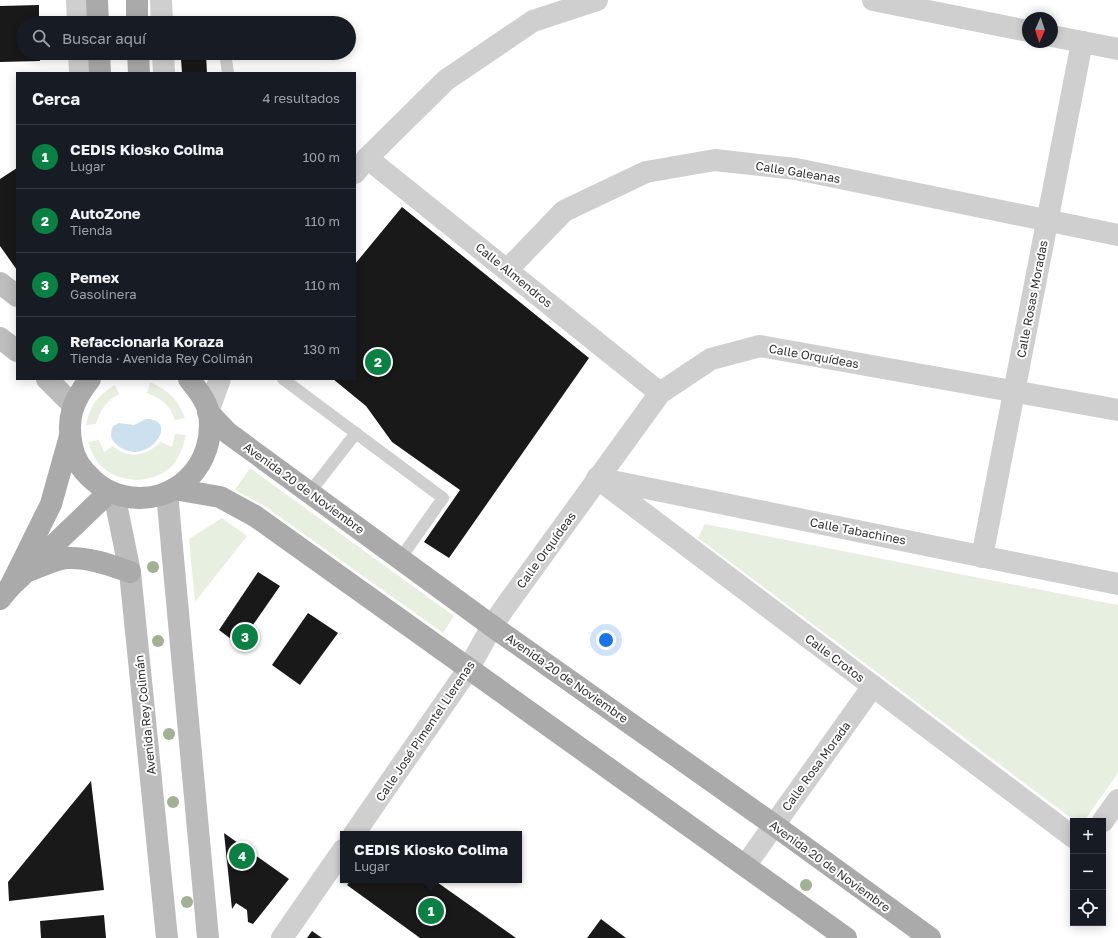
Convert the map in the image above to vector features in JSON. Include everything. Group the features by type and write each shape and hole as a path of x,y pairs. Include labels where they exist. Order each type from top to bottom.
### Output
{"main road":[{"path":"97,0 98,16"},
{"path":"137,0 137,16"},
{"path":"99,60 100,72"},
{"path":"138,60 139,72"},
{"path":"0,283 16,295"},
{"path":"0,338 16,350"},
{"path":"48,380 73,405"},
{"path":"89,380 80,391 73,405 70,421 70,436 73,451 78,463 97,484 111,493 131,498 149,498 171,491 188,480 198,467 206,452 210,436 208,412 195,383"},
{"name":"Avenida 20 de Noviembre","path":"208,412 228,433 400,559 930,938"},
{"path":"5,593 51,504 70,436"},
{"path":"171,491 220,497 255,516 846,938"},
{"path":"171,491 208,938"},
{"path":"5,593 111,493"},
{"name":"Avenida Rey Colimán","path":"111,493 130,572 167,938"},
{"path":"26,572 65,558 87,559 130,572"}],"street":[{"path":"77,0 78,16"},
{"path":"359,165 453,76 533,21 598,0"},
{"path":"873,0 1022,30"},
{"path":"1058,37 1118,49"},
{"name":"Calle Rosas Moradas","path":"982,557 1082,42"},
{"path":"79,60 80,72"},
{"path":"163,60 164,72"},
{"name":"Calle Galeanas","path":"506,270 564,211 646,172 715,160 796,169 1118,235"},
{"name":"Calle Almendros","path":"359,165 506,270 660,393"},
{"name":"Calle Orquídeas","path":"492,626 597,478 660,393 711,359 760,346 1118,410"},
{"path":"208,412 220,380"},
{"name":"Calle Tabachines","path":"597,478 1118,584"},
{"name":"Calle Crotos","path":"597,478 1070,835"},
{"name":"Calle José Pimentel Llerenas","path":"356,831 469,668 492,626"},
{"name":"Calle Rosa Morada","path":"745,866 873,686"},
{"path":"1105,818 1118,800"},
{"path":"282,938 340,854"}],"lane":[{"path":"225,60 228,72"},
{"path":"284,380 443,498 400,559"},
{"path":"310,492 356,433"}],"green space":[{"path":"150,382 172,396 179,405 185,418 175,420 171,410 165,403 147,393"},
{"path":"115,385 119,394 104,406 99,414 96,424 86,425 90,411 96,401 103,393"},
{"path":"175,434 186,435 175,463 165,472 157,476 140,480 122,478 106,470 97,461 88,442 99,440 104,452 113,446 131,455 143,453 161,442 172,447"},
{"path":"250,468 454,616 443,633 263,505 235,490"},
{"path":"222,518 247,536 195,602 189,539"},
{"path":"705,524 1118,605 1118,773 1086,818 1071,818 698,538"}],"water":[{"path":"146,419 156,421 161,427 161,434 149,448 139,451 128,451 113,441 111,432 113,426 119,423 134,425"}],"building":[{"path":"39,5 39,16 16,16 16,60 40,61 0,62 0,6"},
{"path":"181,60 206,60 207,72 182,72"},
{"path":"16,169 16,269 0,246 0,179"},
{"path":"402,207 589,358 449,558 424,542 460,490 392,442 366,406 334,380 356,380 356,263"},
{"path":"258,572 280,586 239,645 219,630"},
{"path":"308,613 338,633 300,685 272,665"},
{"path":"91,781 104,890 9,901 8,882"},
{"path":"224,833 289,879 253,924 248,922 247,910 236,903 232,909"},
{"path":"349,883 438,883 516,938 420,938 347,885"},
{"path":"104,915 106,938 41,938 40,921"},
{"path":"601,919 626,938 587,938"},
{"path":"312,931 322,938 307,938"}],"place":[{"name":"AutoZone","path":"378,362"},
{"name":"Pemex","path":"245,637"},
{"name":"Refaccionaria Koraza","path":"242,856"},
{"name":"CEDIS Kiosko Colima","path":"431,911"}]}
